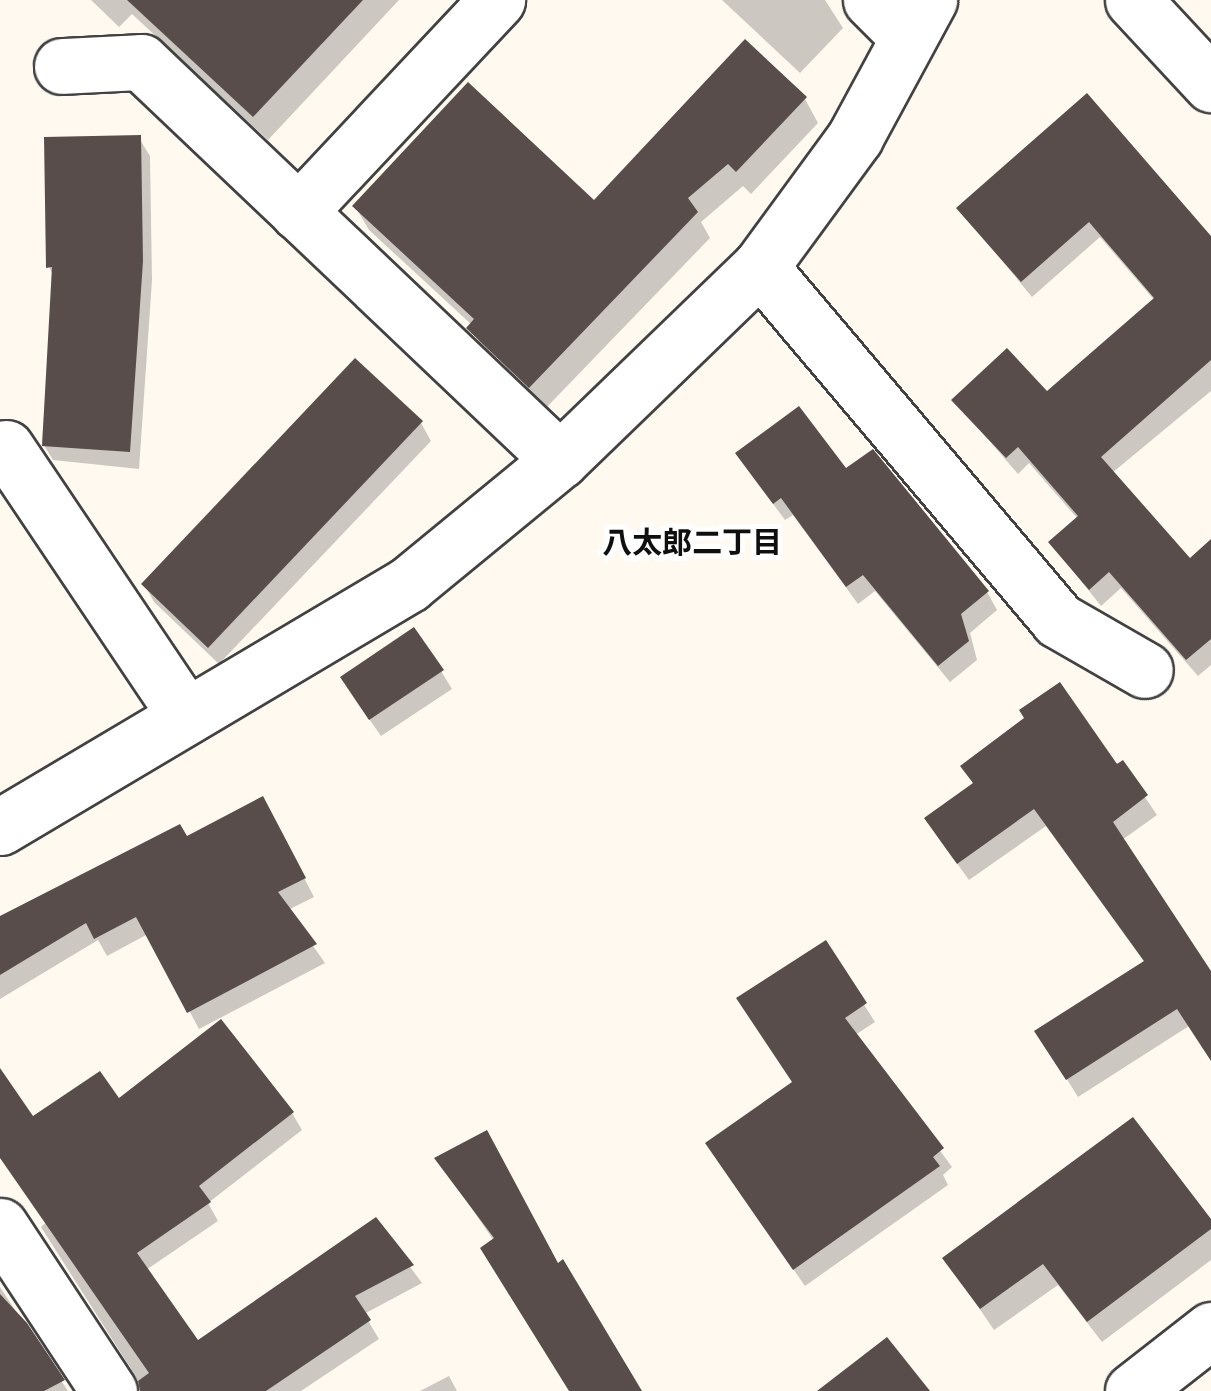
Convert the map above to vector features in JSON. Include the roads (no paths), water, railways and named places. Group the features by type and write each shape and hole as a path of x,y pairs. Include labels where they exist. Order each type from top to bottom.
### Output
{"street":[{"path":"298,212 497,0"},
{"path":"1134,0 1211,84"},
{"path":"0,827 409,584 560,460 760,267 854,138 902,12"},
{"path":"62,66 142,62 560,460"},
{"path":"760,267 1058,620 1145,670"},
{"path":"6,448 186,716"},
{"path":"0,1226 104,1389"}],"district":[{"name":"八太郎二丁目","path":"692,543"}]}
